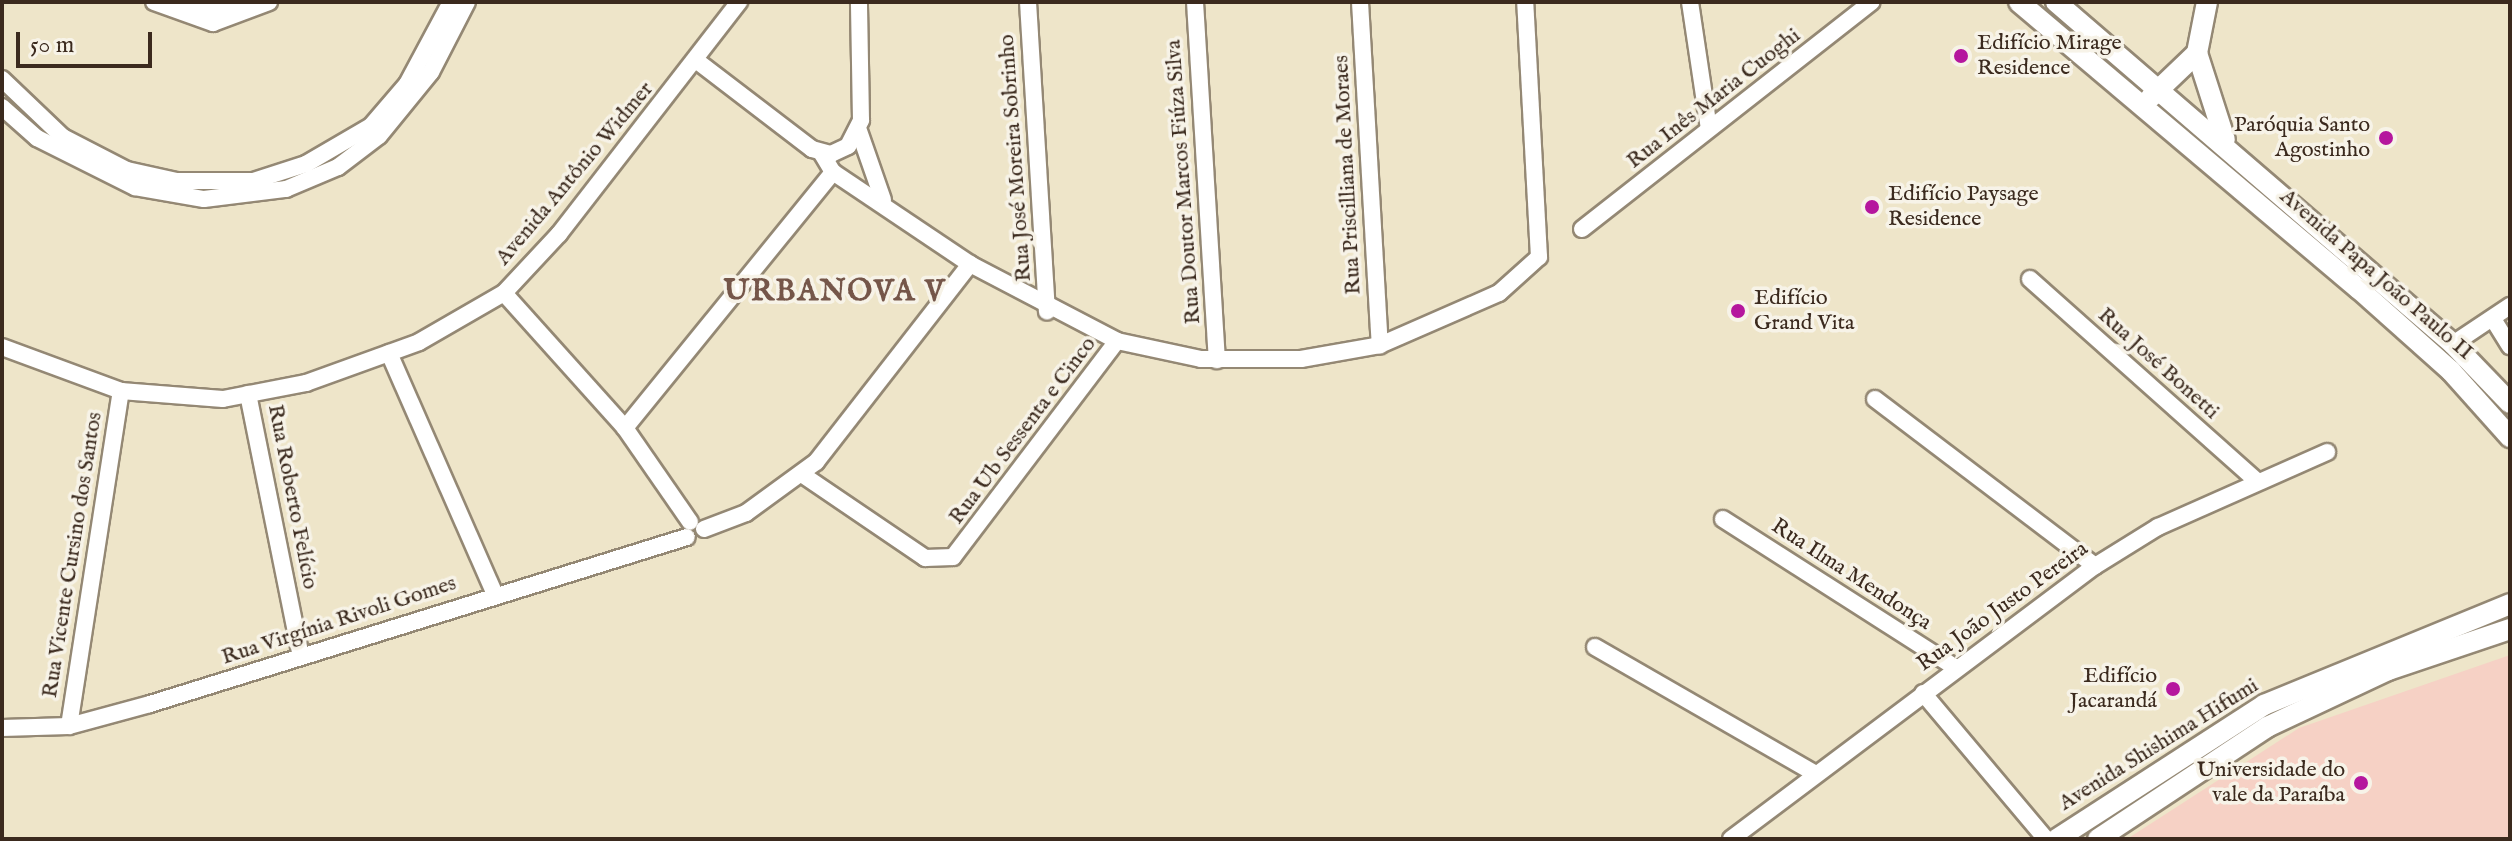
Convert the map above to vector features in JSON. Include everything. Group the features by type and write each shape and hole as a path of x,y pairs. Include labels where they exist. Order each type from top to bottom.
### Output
{"street":[{"path":"154,2 213,23 269,2"},
{"path":"178,2 208,10 242,2"},
{"path":"2,79 63,137 127,170 177,181 253,181 306,164 371,126 407,84 451,2"},
{"path":"2,107 37,138 125,185 204,199 277,191 338,167 379,136 431,72 467,2"},
{"name":"Avenida Antônio Widmer","path":"2,347 121,391 248,394 306,383 389,353 504,293 697,61 739,2"},
{"path":"859,2 859,131 886,205"},
{"name":"Rua José Moreira Sobrinho","path":"1028,2 1047,311"},
{"name":"Rua Doutor Marcos Fiúza Silva","path":"1195,2 1217,360"},
{"name":"Rua Priscilliana de Moraes","path":"1360,2 1380,345"},
{"path":"697,61 827,154 833,172 970,264 1047,311 1117,341 1217,360 1301,359 1380,345 1499,293 1542,247 1525,2"},
{"path":"1690,2 1709,129"},
{"name":"Rua Inês Maria Cuoghi","path":"1582,229 1872,2"},
{"name":"Avenida Papa João Paulo II","path":"2019,2 2451,371 2510,437"},
{"name":"Avenida Papa João Paulo II","path":"2056,2 2453,344 2510,403"},
{"path":"2207,2 2197,53 2203,88 2231,151"},
{"path":"2142,105 2197,53"},
{"path":"827,154 859,131"},
{"path":"625,428 833,172"},
{"name":"Rua Virgínia Rivoli Gomes","path":"2,728 69,726 301,656 746,513 803,475 970,264"},
{"name":"Rua José Bonetti","path":"2030,279 2257,481"},
{"path":"504,293 625,428 694,529"},
{"path":"2453,344 2510,306"},
{"path":"2493,319 2510,346"},
{"name":"Rua Ub Sessenta e Cinco","path":"803,475 925,558 953,557 1117,341"},
{"path":"389,353 495,594"},
{"name":"Rua Vicente Cursino dos Santos","path":"69,726 121,391"},
{"name":"Rua Roberto Felício","path":"248,394 301,656"},
{"path":"1875,399 2095,566"},
{"name":"Rua João Justo Pereira","path":"1731,839 2095,566 2257,481 2327,452"},
{"name":"Rua Ilma Mendonça","path":"1723,519 1956,668"},
{"name":"Avenida Shishima Hifumi","path":"2057,839 2264,705 2510,604"},
{"name":"Avenida Shishima Hifumi","path":"2098,839 2267,727 2388,670 2510,629"},
{"path":"1595,647 1816,774"},
{"path":"1923,693 2046,839"}],"shaded area":[{"name":"Universidade do vale da Paraíba","path":"2510,655 2510,839 2127,839 2299,728"}],"place":[{"name":"Edifício Mirage Residence","path":"1961,56"},
{"name":"Paróquia Santo Agostinho","path":"2386,138"},
{"name":"Edifício Paysage Residence","path":"1872,207"},
{"name":"Edifício Grand Vita","path":"1738,311"},
{"name":"Edifício Jacarandá","path":"2173,689"},
{"name":"Universidade do vale da Paraíba","path":"2361,783"}],"district":[{"name":"URBANOVA V","path":"835,292"}]}
